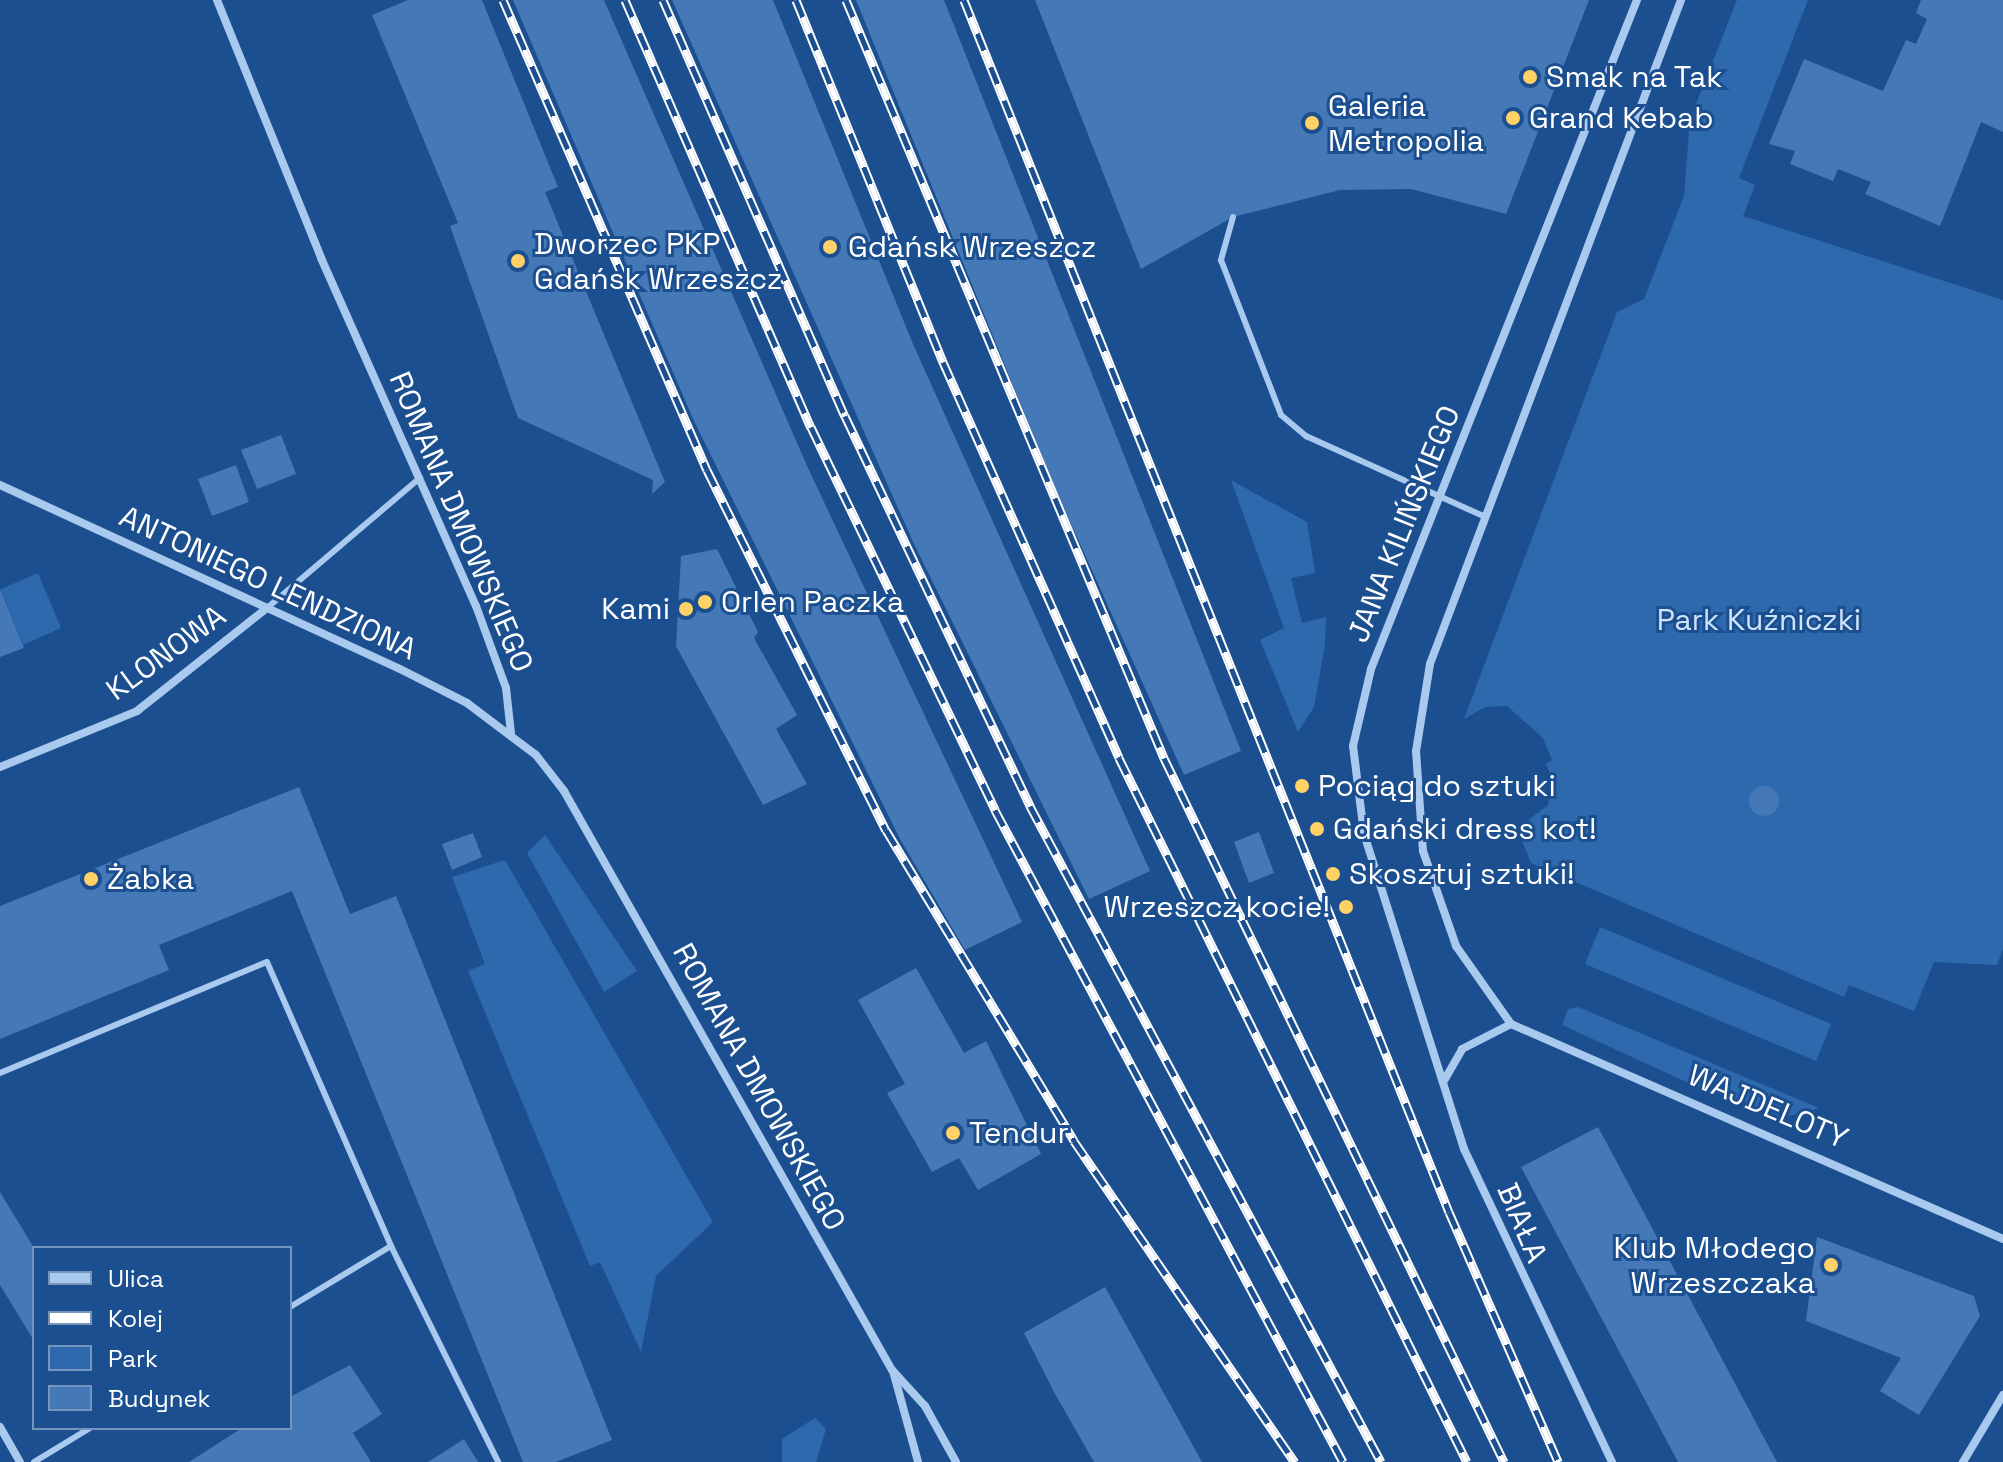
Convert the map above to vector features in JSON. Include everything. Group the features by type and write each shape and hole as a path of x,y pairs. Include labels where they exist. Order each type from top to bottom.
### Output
{"street":[{"name":"ROMANA DMOWSKIEGO","path":"217,0 506,688 511,733 564,791 892,1370 925,1406 956,1462"},
{"name":"JANA KILIŃSKIEGO","path":"1445,1079 1364,834 1353,746 1371,669 1443,498 1637,0"},
{"path":"1445,1079 1462,1049 1511,1024 1456,946 1423,851 1417,804 1418,711 1483,516 1681,0"},
{"name":"ANTONIEGO LENDZIONA","path":"0,485 400,669 511,733"},
{"name":"KLONOWA","path":"0,767 137,711 267,608"},
{"name":"WAJDELOTY","path":"1511,1024 2003,1239"},
{"name":"BIAŁA","path":"1445,1079 1464,1149 1513,1264 1612,1462"},
{"name":"ROMANA DMOWSKIEGO","path":"892,1370 918,1462"},
{"path":"1963,1462 2003,1395"},
{"path":"0,1427 20,1462"}],"lane":[{"path":"1233,217 1221,260 1281,415 1306,436 1483,516"},
{"path":"267,608 420,478"},
{"path":"0,1073 267,962 391,1246 498,1462"},
{"path":"292,1306 391,1246"},
{"path":"34,1462 87,1430"}],"green space":[{"name":"Park Kuźniczki","path":"1737,0 1808,0 1739,178 1755,185 1743,216 2003,300 2003,949 1997,965 1934,962 1914,1011 1849,985 1844,997 1531,863 1517,829 1548,805 1553,781 1546,764 1552,760 1543,738 1507,706 1485,707 1464,719 1617,312 1644,299 1684,196 1690,119"},
{"path":"1231,480 1307,522 1315,573 1291,578 1302,623 1326,617 1325,645 1314,707 1298,732 1260,640 1284,628"},
{"path":"38,573 61,628 23,645 1,589"},
{"path":"545,835 637,971 604,992 527,853"},
{"path":"505,860 713,1222 656,1276 641,1352 600,1262 590,1266 468,971 485,964 452,877"},
{"path":"1600,927 1831,1024 1816,1061 1585,964"},
{"path":"1578,1007 1819,1108 1781,1118 1684,1081 1562,1025 1568,1009"},
{"path":"815,1418 826,1429 816,1462 782,1462 782,1439"}],"building":[{"name":"Dworzec PKP Gdańsk Wrzeszcz","path":"408,0 482,0 558,187 545,192 665,482 652,494 653,480 518,418 450,226 458,223 372,15"},
{"path":"513,0 604,0 808,468 1022,922 965,950 900,839 694,421"},
{"path":"672,0 773,0 913,344 1150,871 1089,899 914,544"},
{"path":"856,0 944,0 1241,751 1184,775 1054,486"},
{"name":"Galeria Metropolia","path":"1035,0 1589,0 1506,214 1411,189 1340,190 1233,217 1141,269"},
{"path":"1921,0 2003,0 2003,132 1981,122 1940,226 1865,194 1871,182 1838,169 1833,181 1790,164 1795,151 1769,144 1804,59 1883,91 1906,40 1916,44 1927,19 1916,13"},
{"path":"281,435 296,474 257,489 241,450"},
{"path":"236,465 249,502 212,516 198,479"},
{"path":"717,549 758,632 754,638 797,715 776,729 807,784 763,805 676,646 681,556"},
{"path":"0,588 24,648 0,657"},
{"path":"1764,786 1775,790 1779,801 1775,812 1764,816 1753,812 1749,801 1753,790"},
{"path":"299,787 350,914 396,896 612,1440 556,1462 523,1462 292,891 159,945 169,970 0,1039 0,906"},
{"path":"1259,832 1274,873 1249,883 1234,842"},
{"path":"473,833 482,857 452,870 442,844"},
{"path":"916,968 964,1053 986,1041 1041,1154 978,1190 959,1158 932,1172 887,1093 905,1084 858,1000"},
{"path":"1598,1127 1777,1462 1678,1462 1521,1167"},
{"path":"0,1192 33,1246 32,1338 0,1285"},
{"path":"1817,1237 1974,1296 1980,1316 1919,1415 1880,1391 1901,1358 1806,1321"},
{"path":"1105,1287 1202,1462 1094,1462 1054,1392 1024,1333"},
{"path":"350,1365 382,1414 353,1433 371,1462 189,1462 239,1430 292,1430 292,1396"},
{"path":"464,1439 478,1462 428,1462"}],"railway":[{"path":"503,0 707,470 886,830 1074,1141 1295,1462"},
{"path":"625,0 811,427 995,810 1343,1462"},
{"path":"663,0 845,416 1030,806 1381,1462"},
{"path":"796,0 943,362 1119,758 1467,1462"},
{"path":"846,0 1164,758 1504,1462"},
{"path":"964,0 1449,1212 1558,1462"}],"place":[{"name":"Smak na Tak","path":"1530,77"},
{"name":"Grand Kebab","path":"1513,118"},
{"name":"Galeria Metropolia","path":"1312,123"},
{"name":"Gdańsk Wrzeszcz","path":"830,247"},
{"name":"Dworzec PKP Gdańsk Wrzeszcz","path":"518,261"},
{"name":"Orlen Paczka","path":"705,602"},
{"name":"Kami","path":"686,609"},
{"name":"Pociąg do sztuki","path":"1302,786"},
{"name":"Gdański dress kot!","path":"1317,829"},
{"name":"Skosztuj sztuki!","path":"1333,874"},
{"name":"Żabka","path":"91,879"},
{"name":"Wrzeszcz kocie!","path":"1346,907"},
{"name":"Tendur","path":"953,1133"},
{"name":"Klub Młodego Wrzeszczaka","path":"1831,1265"}]}
